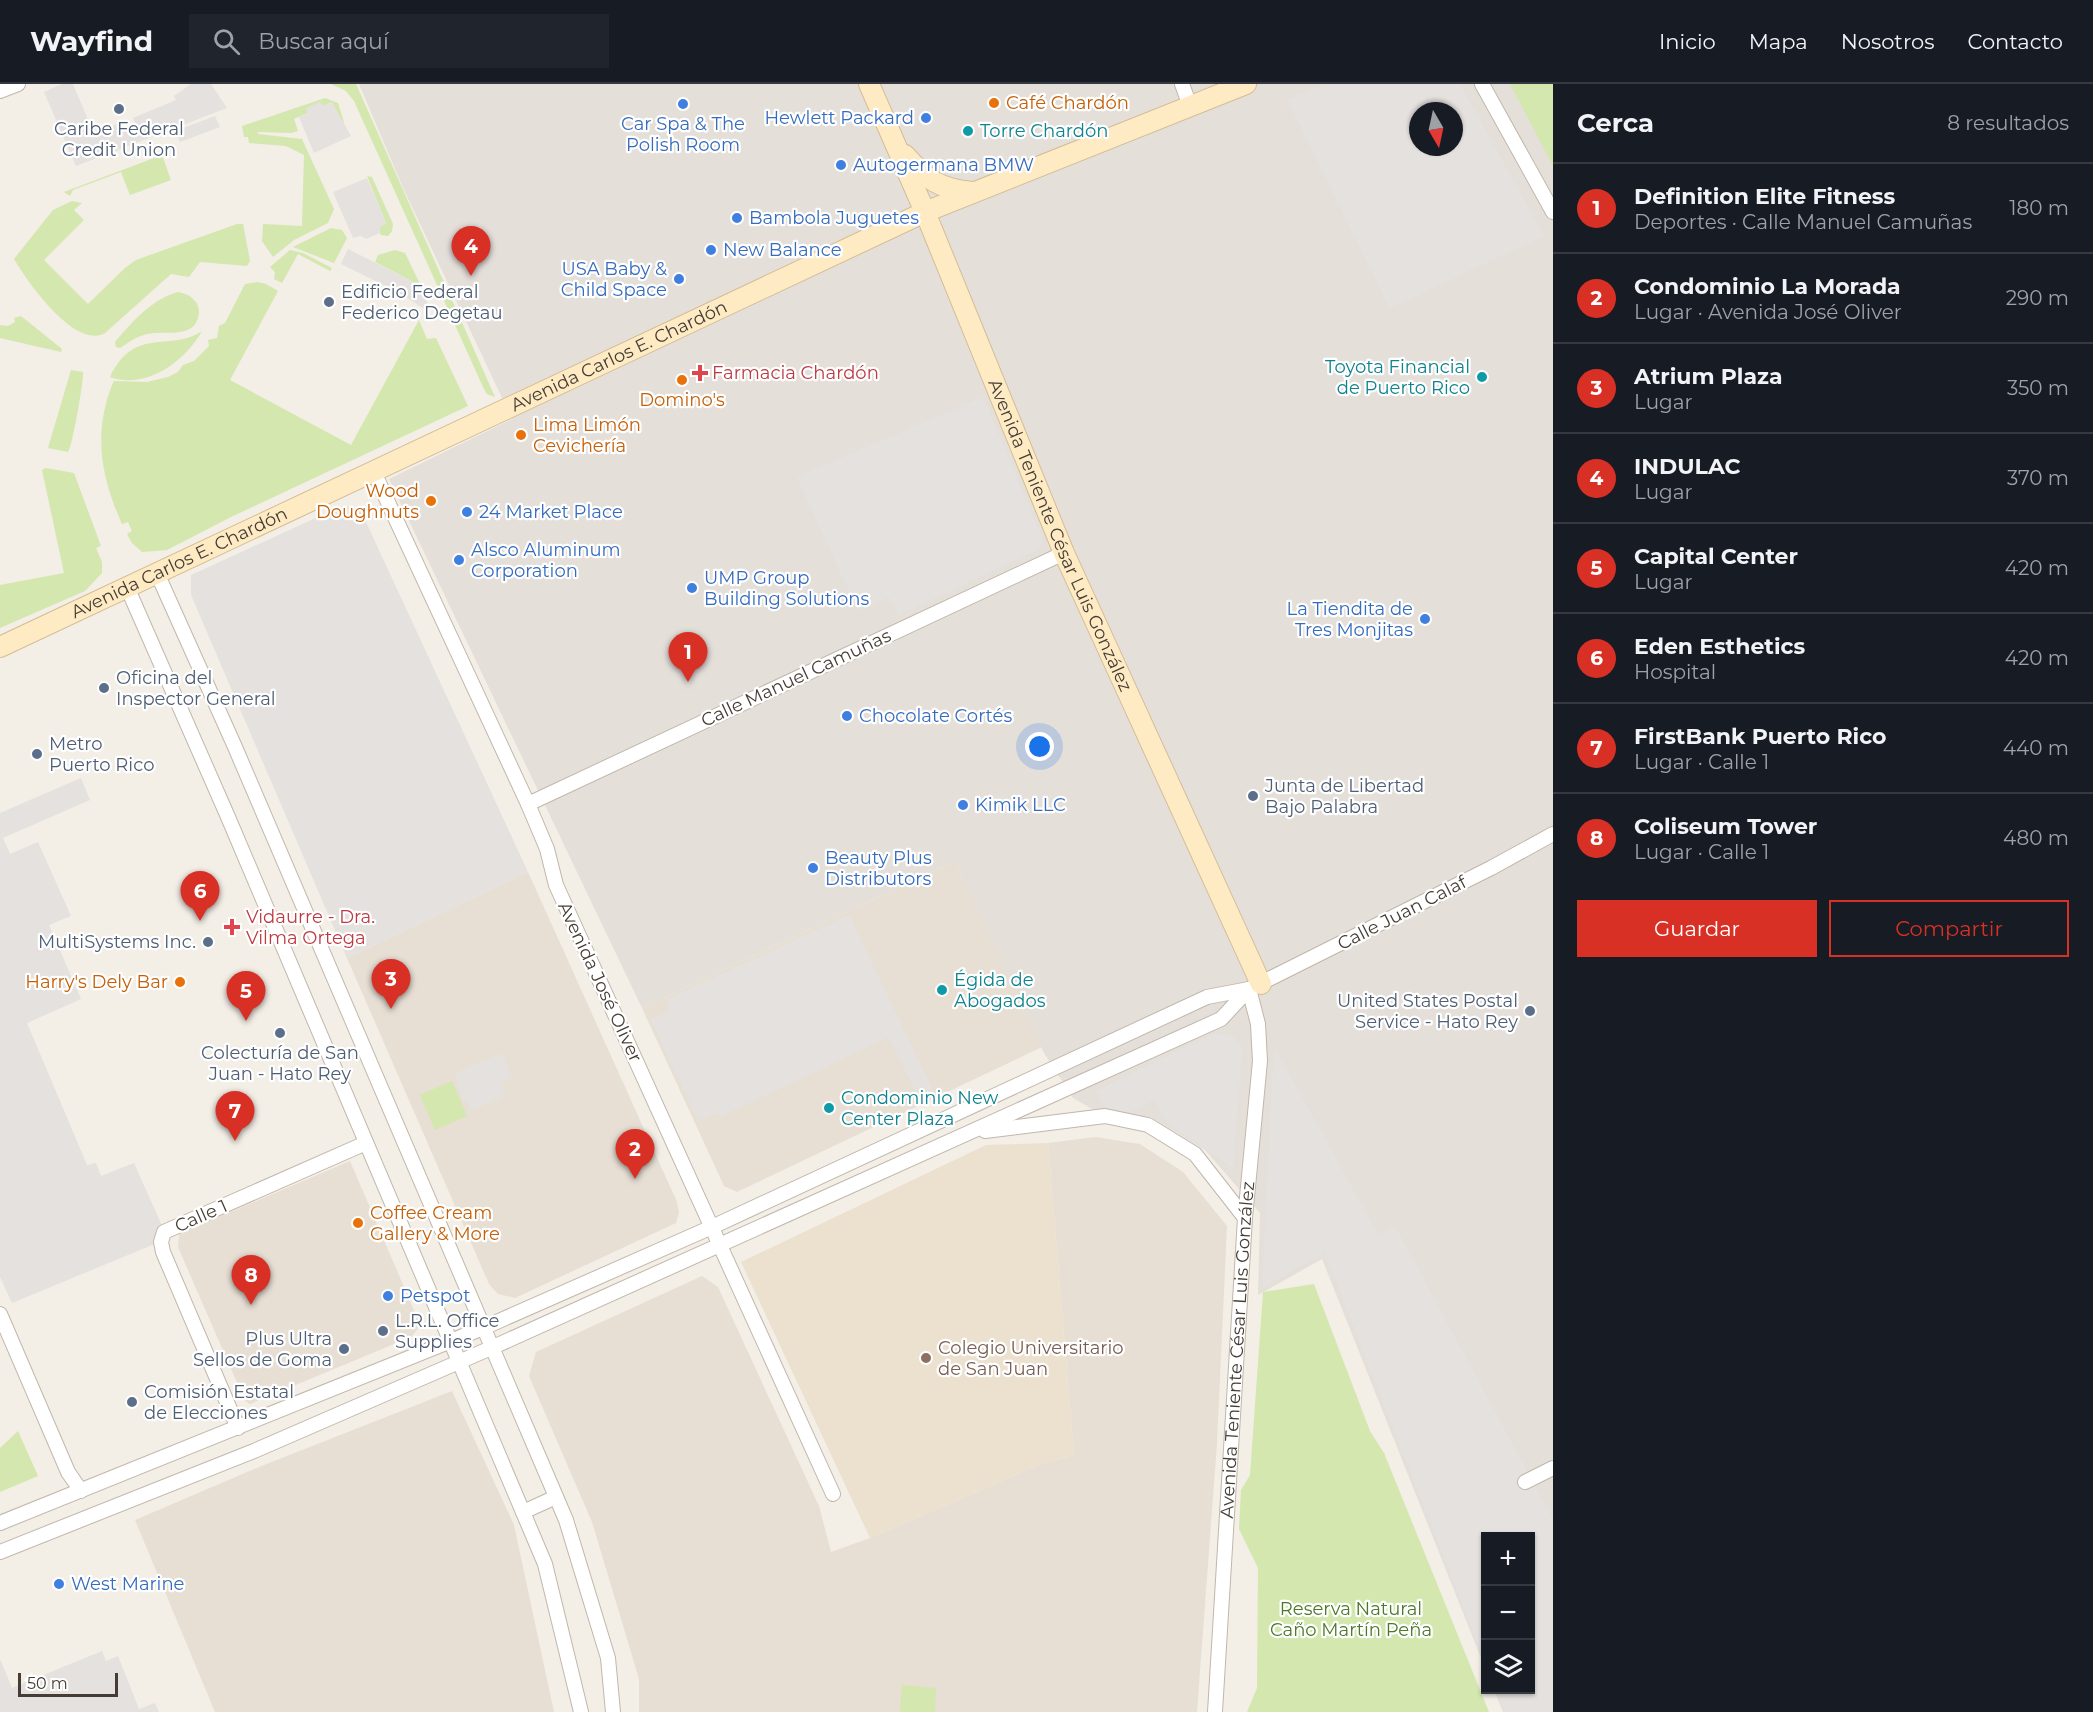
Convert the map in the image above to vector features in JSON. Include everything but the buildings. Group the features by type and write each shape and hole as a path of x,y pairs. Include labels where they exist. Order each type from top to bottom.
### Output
{"street":[{"path":"0,91 18,84"},
{"name":"Avenida Teniente César Luis González","path":"868,84 925,212 1064,553 1255,987 1260,1061 1245,1218 1215,1712"},
{"path":"1182,84 1190,106"},
{"name":"Avenida Carlos E. Chardón","path":"0,647 925,212 1246,84"},
{"path":"1482,84 1553,212"},
{"path":"893,139 918,170 931,181 948,190 976,192"},
{"name":"Avenida José Oliver","path":"373,470 528,804 547,849 556,885 833,1494"},
{"name":"Calle Manuel Camuñas","path":"528,804 1064,553"},
{"path":"157,573 239,758 566,1520 608,1658 613,1712"},
{"path":"127,587 545,1564 581,1712"},
{"name":"Calle Juan Calaf","path":"1255,987 1491,868 1553,834"},
{"path":"0,1552 254,1450 491,1348 721,1245 1221,1019 1255,987"},
{"path":"0,1523 483,1328 712,1227 1207,997 1255,987"},
{"path":"971,1132 1105,1116 1148,1125 1195,1154 1245,1218"},
{"name":"Calle 1","path":"238,1428 163,1252 161,1242 164,1232 366,1143"},
{"path":"0,1314 68,1472 81,1491"},
{"path":"1525,1482 1553,1468"},
{"path":"523,1512 556,1497"}],"shaded area":[{"path":"62,84 73,84 94,134 117,124 120,131 136,125 133,118 176,100 174,96 191,84 211,84 227,108 76,166 44,92"},
{"path":"359,84 1553,84 1553,1712 1503,1712 1496,1694 1535,1694 1535,1532 1481,1532 1481,1658 1322,1259 1258,1295 1260,1213 1205,1150 1151,1117 1092,1109 1073,1098 1044,1053 955,861 642,1008 389,479 512,419 404,190"},
{"path":"1325,84 1460,84 1544,236 1390,308 1287,99"},
{"path":"320,102 323,106 332,102 351,136 314,153 299,117 307,113 306,108"},
{"path":"215,116 220,127 180,142 175,131"},
{"path":"367,178 386,223 380,227 380,233 366,239 361,236 353,238 333,192"},
{"path":"348,249 421,286 429,308 426,310 398,292 341,264"},
{"path":"983,397 1043,540 1040,548 899,615 889,597 858,611 797,477"},
{"path":"342,506 359,507 528,872 347,958 191,595 191,575"},
{"path":"81,778 90,800 3,838 10,854 38,842 71,916 49,925 81,999 27,1023 87,1165 96,1163 101,1176 134,1163 162,1226 157,1243 12,1303 0,1277 0,813"},
{"path":"955,861 1042,1047 737,1192 724,1186 642,1008"},
{"path":"528,872 677,1202 679,1213 676,1223 515,1298 498,1294 489,1284 347,958"},
{"path":"849,915 933,1090 918,1097 889,1037 720,1117 718,1112 698,1121 651,1020 670,1010 666,1000"},
{"path":"1226,1034 1235,1038 1242,1048 1233,1168 1167,1123 1155,1100 1129,1113 1105,1110 1096,1091 1211,1035"},
{"path":"1274,1047 1378,1234 1395,1226 1553,1519 1553,1712 1505,1712 1498,1694 1535,1694 1535,1532 1481,1532 1481,1653 1325,1253 1262,1288"},
{"path":"502,1053 512,1077 500,1083 505,1096 471,1111 466,1099 462,1098 455,1073"},
{"path":"1095,1137 1140,1144 1183,1172 1227,1226 1217,1443 1197,1712 639,1712 639,1679 592,1522 529,1376 536,1352 702,1276 718,1287 819,1506 831,1552 870,1538 1041,1464 1074,1455 1048,1143"},
{"name":"Colegio Universitario de San Juan","path":"1048,1143 1074,1455 1041,1464 870,1538 741,1262 986,1145"},
{"path":"350,1161 419,1322 417,1330 411,1337 250,1404 245,1401 178,1247 179,1234"},
{"path":"452,1391 514,1525 554,1712 215,1712 135,1520 259,1467"},
{"path":"102,1651 106,1661 118,1656 139,1709 155,1703 159,1712 0,1712 0,1659 12,1688"}],"green space":[{"path":"331,84 356,84 495,397 487,394 483,387 354,101 346,91"},
{"path":"1510,84 1553,84 1553,166"},
{"path":"325,98 338,103 344,122 342,123 332,102 294,119 298,131 291,133 258,132 258,134 302,139 334,209 328,223 294,240 273,257 262,241 263,224 302,226 304,155 286,146 249,143 248,137 244,137 242,126"},
{"path":"162,155 171,180 130,195 121,172 73,190 70,196 64,192"},
{"path":"367,176 372,177 393,224 388,236 381,235 379,232 380,227 386,223"},
{"path":"72,201 82,203 74,210 84,220 44,260 88,304 136,260 237,224 243,224 250,261 247,266 200,262 189,277 171,274 105,333 93,336 80,332 53,311 29,282 14,259 53,210"},
{"path":"331,228 342,230 347,238 334,263 293,247"},
{"path":"290,250 303,253 332,268 330,271 298,254 282,283 274,279 275,272 270,267"},
{"path":"395,250 405,253 421,286 375,262 378,255"},
{"path":"257,282 278,291 230,380 351,445 419,320 427,339 436,338 468,406 231,517 167,550 142,552 132,543 127,534 132,531 128,522 122,524 105,472 101,438 106,403 112,385 114,381 147,382 168,377 178,372 183,365 194,361 209,346 208,340 217,338 219,326 225,323 245,284"},
{"path":"178,292 189,296 197,304 199,313 195,325 183,331 151,333 132,340 120,348 116,347 115,342 143,312 159,300"},
{"path":"21,316 62,349 61,352 0,338 0,325 8,326 15,322 14,318"},
{"path":"202,331 186,353 164,370 138,380 110,377 120,361 130,351 141,345 177,340"},
{"path":"71,370 83,372 83,378 75,427 68,452 48,448"},
{"path":"46,468 74,473 101,546 96,548 102,562 102,573 85,591 0,628 0,585 64,573 42,470"},
{"path":"452,1081 467,1116 435,1130 420,1095"},
{"name":"Reserva Natural Caño Martín Peña","path":"1314,1284 1370,1431 1384,1453 1489,1712 1247,1712 1257,1688 1258,1568 1239,1529 1241,1490 1250,1475 1263,1292"},
{"path":"18,1431 38,1476 0,1492 0,1448"},
{"path":"902,1685 936,1688 935,1712 900,1712"}],"place":[{"name":"Café Chardón","path":"994,103"},
{"name":"Car Spa & The Polish Room","path":"683,104"},
{"name":"Caribe Federal Credit Union","path":"119,109"},
{"name":"Hewlett Packard","path":"926,118"},
{"name":"Torre Chardón","path":"968,131"},
{"name":"Autogermana BMW","path":"841,165"},
{"name":"Bambola Juguetes","path":"737,218"},
{"name":"New Balance","path":"711,250"},
{"name":"INDULAC","path":"471,276"},
{"name":"USA Baby & Child Space","path":"679,279"},
{"name":"Edificio Federal Federico Degetau","path":"329,302"},
{"name":"Farmacia Chardón","path":"700,373"},
{"name":"Toyota Financial de Puerto Rico","path":"1482,377"},
{"name":"Domino's","path":"682,380"},
{"name":"Lima Limón Cevichería","path":"521,435"},
{"name":"Wood Doughnuts","path":"431,501"},
{"name":"24 Market Place","path":"467,512"},
{"name":"Alsco Aluminum Corporation","path":"459,560"},
{"name":"UMP Group Building Solutions","path":"692,588"},
{"name":"La Tiendita de Tres Monjitas","path":"1425,619"},
{"name":"Definition Elite Fitness","path":"688,682"},
{"name":"Oficina del Inspector General","path":"104,688"},
{"name":"Chocolate Cortés","path":"847,716"},
{"name":"Metro Puerto Rico","path":"37,754"},
{"name":"Junta de Libertad Bajo Palabra","path":"1253,796"},
{"name":"Kimik LLC","path":"963,805"},
{"name":"Beauty Plus Distributors","path":"813,868"},
{"name":"Eden Esthetics","path":"200,921"},
{"name":"Vidaurre - Dra. Vilma Ortega","path":"232,927"},
{"name":"MultiSystems Inc.","path":"208,942"},
{"name":"Harry's Dely Bar","path":"180,982"},
{"name":"Égida de Abogados","path":"942,990"},
{"name":"Atrium Plaza","path":"391,1009"},
{"name":"United States Postal Service - Hato Rey","path":"1530,1011"},
{"name":"Capital Center","path":"246,1021"},
{"name":"Colecturía de San Juan - Hato Rey","path":"280,1033"},
{"name":"Condominio New Center Plaza","path":"829,1108"},
{"name":"FirstBank Puerto Rico","path":"235,1141"},
{"name":"Condominio La Morada","path":"635,1179"},
{"name":"Coffee Cream Gallery & More","path":"358,1223"},
{"name":"Petspot","path":"388,1296"},
{"name":"Coliseum Tower","path":"251,1305"},
{"name":"L.R.L. Office Supplies","path":"383,1331"},
{"name":"Plus Ultra Sellos de Goma","path":"344,1349"},
{"name":"Colegio Universitario de San Juan","path":"926,1358"},
{"name":"Comisión Estatal de Elecciones","path":"132,1402"},
{"name":"West Marine","path":"59,1584"}]}
